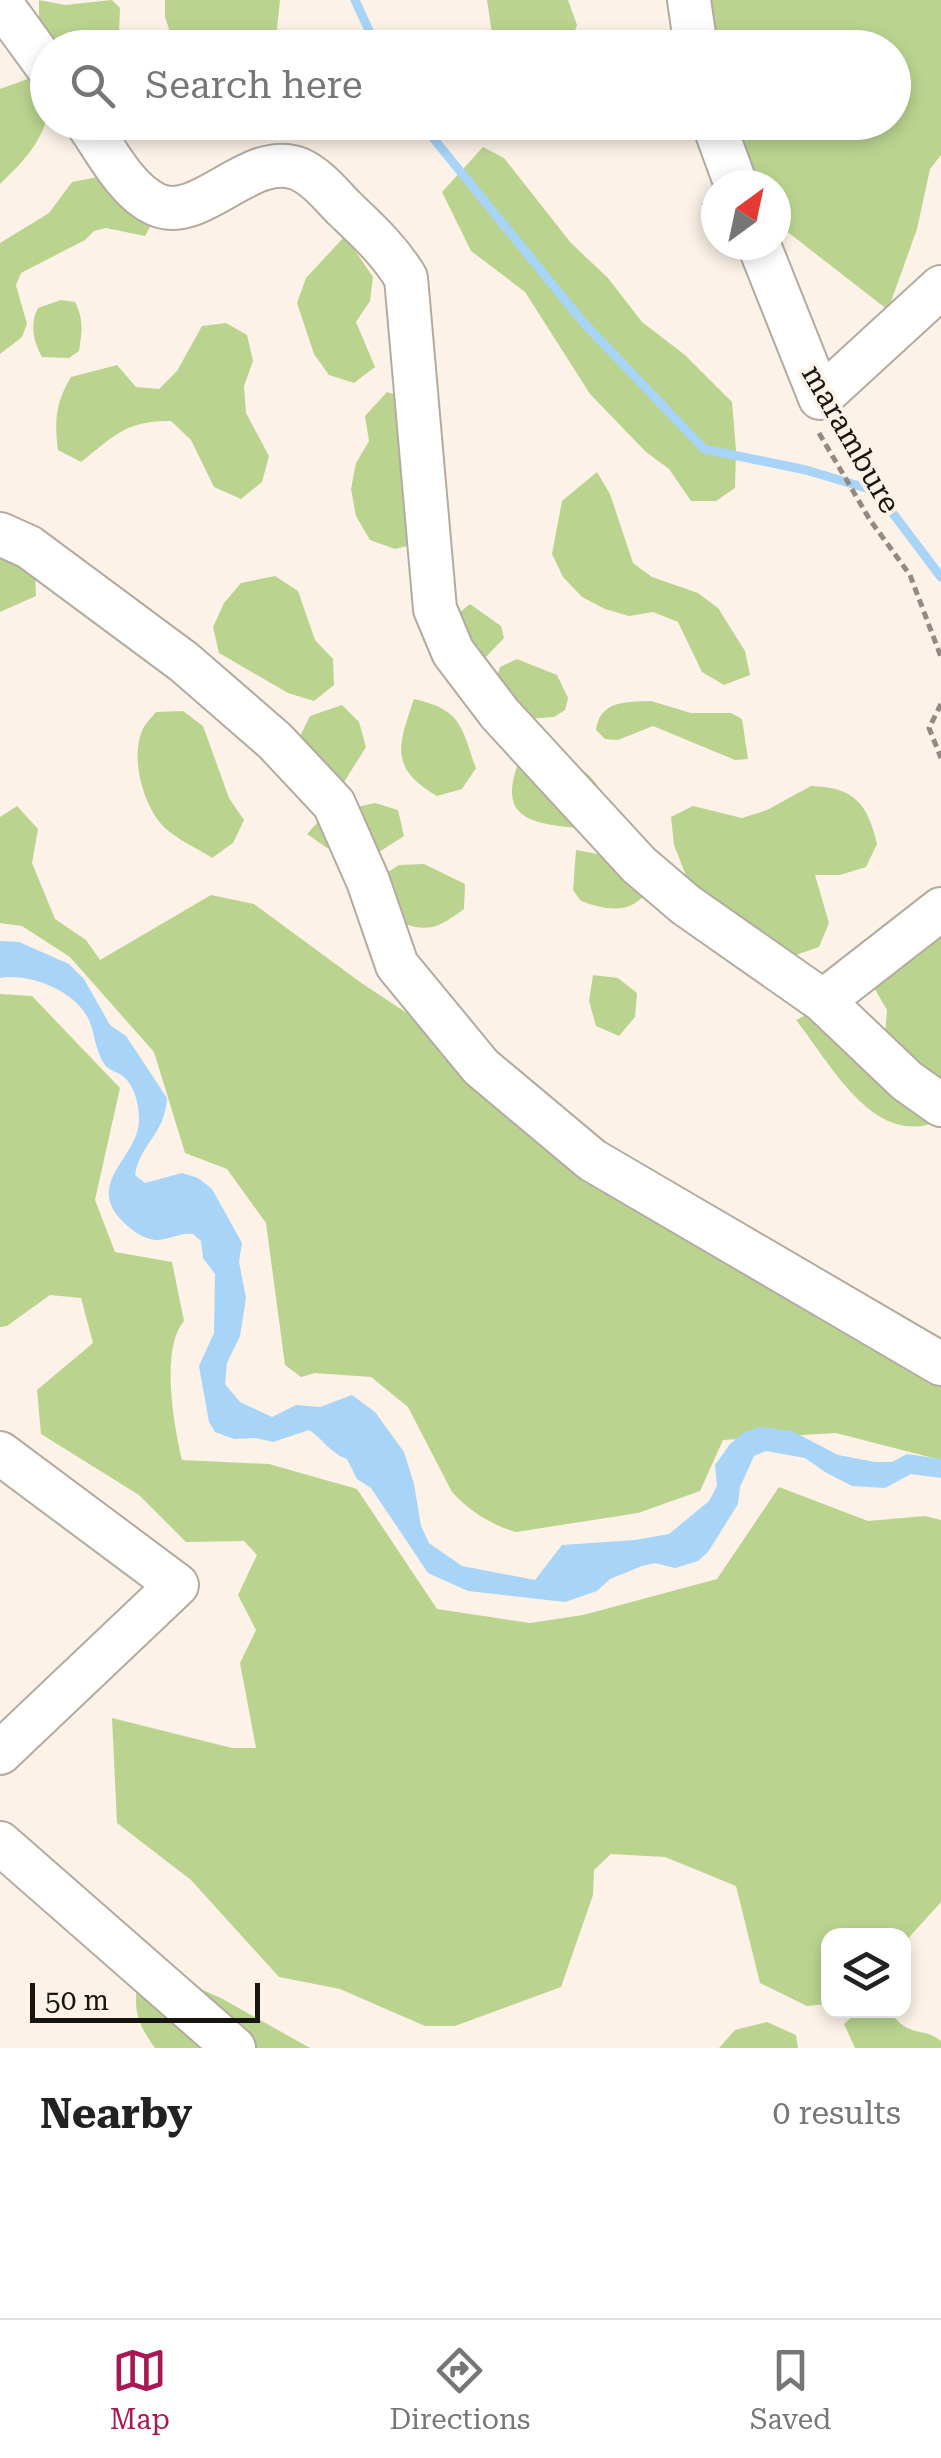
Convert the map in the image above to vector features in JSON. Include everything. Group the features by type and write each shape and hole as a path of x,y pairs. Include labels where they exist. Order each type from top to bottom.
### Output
{"street":[{"path":"689,0 693,30"},
{"path":"0,2 30,43"},
{"path":"99,140 136,191 156,205 186,206 248,175 272,167 296,168 313,178 391,252 406,278 435,609 453,652 500,714 639,866 686,906 823,1001 907,1081 941,1105"},
{"path":"720,140 731,170"},
{"path":"765,260 820,398 941,287"},
{"path":"0,534 29,547 184,662 274,740 334,804 368,881 397,965 481,1067 592,1160 941,1364"},
{"path":"823,1001 941,908"},
{"path":"0,1453 177,1584 0,1754"},
{"path":"0,1843 234,2048"}],"path":[{"name":"marambure","path":"814,425 870,520 910,575 941,657"},
{"path":"941,704 929,728 941,758"}],"green space":[{"path":"39,0 65,5 112,0 120,8 119,30 43,30 39,22"},
{"path":"165,0 280,0 277,30 169,30"},
{"path":"487,0 568,0 577,25 575,30 491,30"},
{"path":"666,0 941,0 941,155 930,169 917,229 888,310 791,235 791,170 730,170 712,140 911,140 911,30 674,30"},
{"path":"30,78 30,140 37,140 0,184 0,89"},
{"path":"483,147 504,158 571,243 608,278 642,322 685,355 732,402 735,488 716,501 691,501 669,469 646,452 590,394 525,292 471,251 442,192"},
{"path":"98,177 151,225 145,236 106,228 94,231 85,240 21,273 16,285 27,324 22,337 0,354 0,243 49,213 72,182"},
{"path":"345,236 373,277 370,301 356,322 375,367 354,383 329,375 314,354 297,303 306,278"},
{"path":"61,300 75,302 78,308 82,326 79,351 69,358 42,357 34,333 35,314 38,308"},
{"path":"226,323 247,335 253,361 244,386 246,413 269,456 262,482 241,499 214,487 191,440 171,421 132,427 112,437 81,462 58,450 57,412 71,377 117,365 136,387 159,389 177,371 202,326"},
{"path":"387,392 412,400 419,543 395,549 370,540 356,516 351,489 356,463 369,441 365,416"},
{"path":"597,472 610,494 633,563 652,577 698,593 718,608 745,651 750,675 724,685 702,672 678,622 653,612 629,616 605,609 582,597 563,577 552,554 562,501"},
{"path":"0,547 35,571 36,596 0,612"},
{"path":"275,576 298,591 315,640 333,659 334,685 314,701 288,693 219,653 213,627 224,603 241,583"},
{"path":"470,604 501,626 504,638 486,657 472,658 459,613"},
{"path":"517,659 557,675 568,698 565,710 554,717 527,719 496,680 500,667"},
{"path":"414,699 451,715 462,731 476,768 462,789 437,796 411,776 404,765 402,743"},
{"path":"651,701 691,713 731,713 742,719 748,759 735,760 653,726 618,740 605,739 596,730 598,720 609,708"},
{"path":"342,705 359,722 366,747 339,790 299,738 310,716"},
{"path":"183,711 203,726 229,798 244,820 233,843 212,858 157,819 145,796 138,769 144,726 156,712"},
{"path":"524,749 560,757 593,780 603,801 580,828 541,823 518,811 512,787"},
{"path":"811,786 838,790 857,800 869,818 877,844 866,867 840,875 815,875 829,923 819,947 796,955 743,955 704,921 674,845 671,817 693,806 742,818 767,810"},
{"path":"375,803 398,810 404,836 379,852 327,848 307,834 325,814"},
{"path":"17,806 38,829 32,863 55,919 86,940 100,960 211,895 254,904 360,982 941,1368 941,1460 836,1433 723,1440 700,1491 638,1513 516,1532 473,1511 452,1492 408,1407 371,1377 315,1373 301,1377 285,1365 266,1223 227,1169 185,1153 154,1052 70,957 22,926 0,923 0,817"},
{"path":"576,850 603,855 650,887 636,902 620,908 581,901 573,890"},
{"path":"424,864 465,884 464,909 438,925 423,928 394,920 377,879 399,865"},
{"path":"941,917 941,1120 917,1126 895,1124 875,1114 857,1098 796,1020 818,1009 885,1034 887,1010 874,988"},
{"path":"593,975 618,978 637,993 635,1017 619,1036 596,1026 589,1001"},
{"path":"0,994 32,996 120,1088 95,1200 115,1252 172,1262 184,1321 172,1350 171,1368 182,1460 269,1464 357,1489 437,1609 530,1623 583,1615 717,1579 779,1487 868,1521 925,1516 941,1520 941,1902 911,1935 911,1928 821,1928 821,2005 807,2006 760,1983 736,1886 665,1857 611,1854 594,1870 593,1895 561,1987 455,2026 425,2026 340,1989 279,1977 191,1880 117,1823 112,1718 232,1748 256,1748 240,1663 256,1630 238,1595 257,1555 244,1541 186,1542 139,1495 41,1434 37,1390 93,1343 81,1298 50,1295 0,1327"},
{"path":"157,1970 221,1998 310,2048 155,2048 137,2013 136,1996 139,1974"},
{"path":"851,2018 895,2018 904,2026 941,2041 941,2048 855,2048 844,2024"},
{"path":"767,2022 796,2035 798,2048 719,2048 735,2030"}],"water":[{"path":"0,941 19,942 69,964 84,979 110,1025 126,1036 167,1098 162,1121 135,1175 145,1183 182,1173 198,1178 212,1189 242,1243 239,1262 246,1298 240,1336 227,1363 225,1384 240,1402 272,1417 296,1405 320,1407 352,1395 375,1412 404,1452 421,1526 429,1543 462,1566 535,1580 562,1545 669,1534 709,1501 717,1486 715,1465 730,1444 744,1432 760,1427 792,1431 838,1455 875,1462 892,1462 907,1454 941,1459 941,1478 911,1474 885,1488 852,1486 805,1458 766,1451 754,1456 740,1487 738,1504 708,1552 698,1561 675,1568 655,1563 642,1566 610,1579 597,1591 565,1602 468,1591 428,1573 371,1488 357,1479 347,1459 309,1430 273,1442 234,1439 215,1432 209,1422 199,1366 214,1333 215,1274 203,1258 201,1241 193,1234 161,1240 147,1238 123,1222 112,1208 111,1182 137,1133 139,1114 134,1091 124,1077 105,1065 87,1016 71,998 36,981 0,978"}],"waterway":[{"path":"355,0 369,30"},
{"path":"435,140 583,322 704,449 806,470 876,491 941,577"}]}
